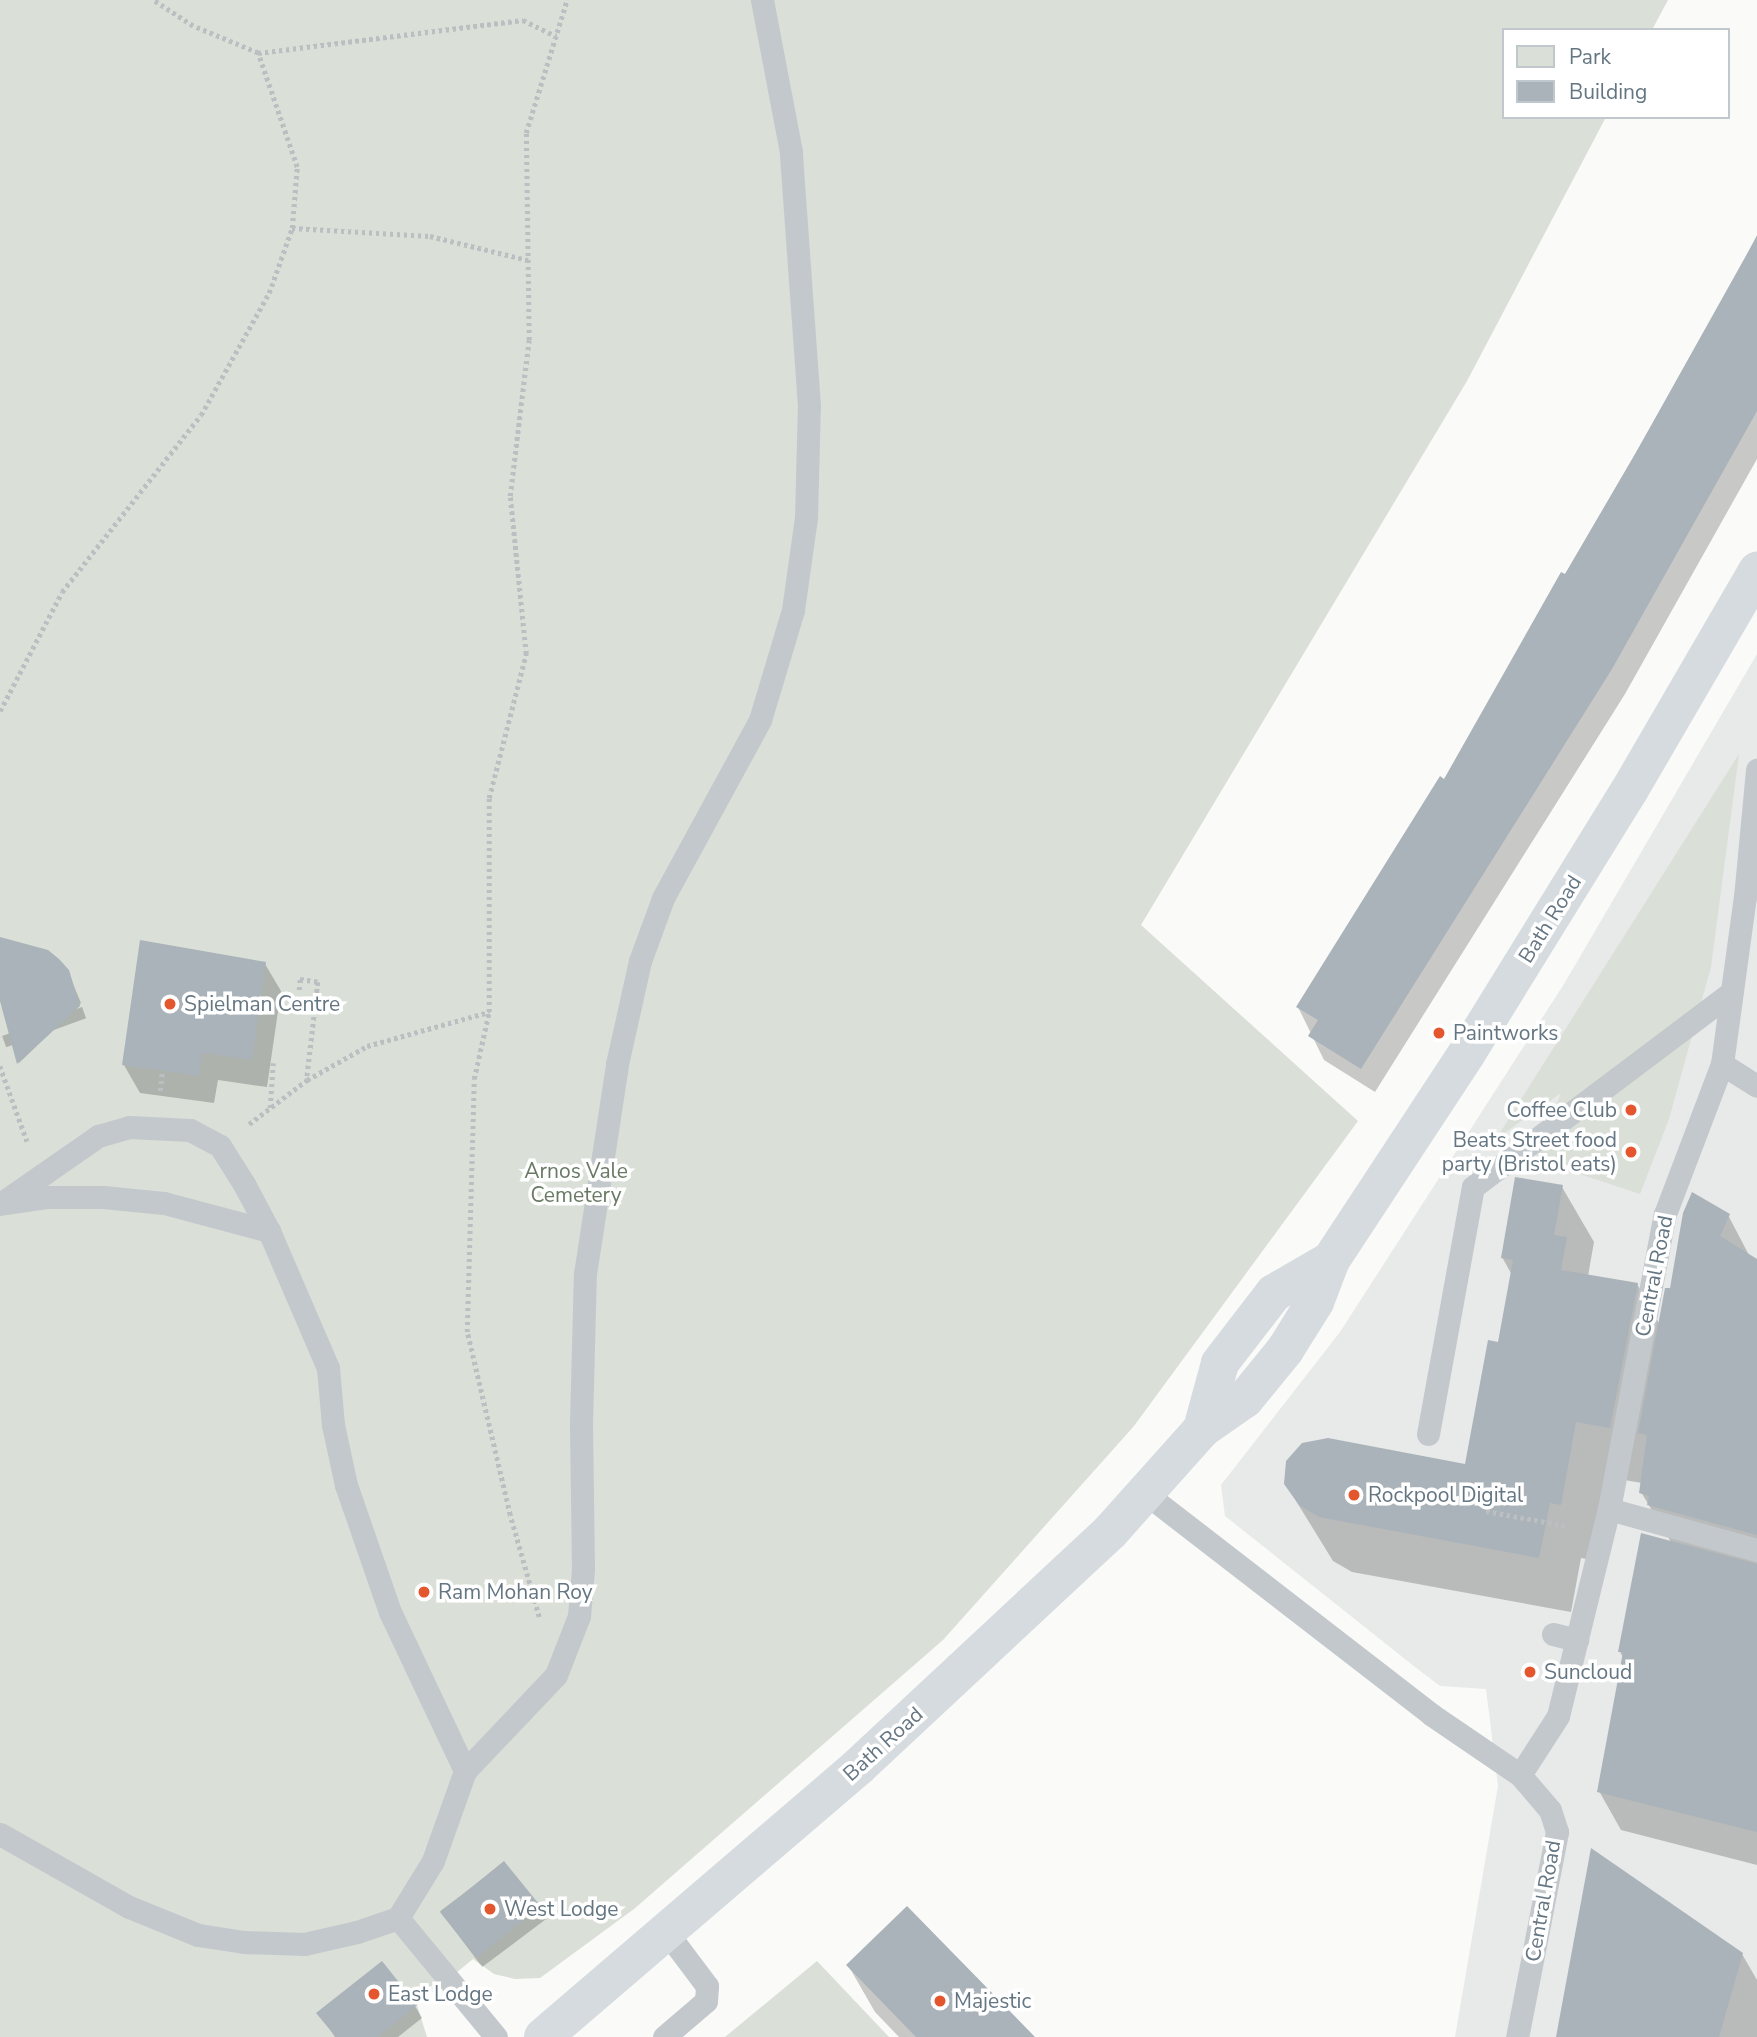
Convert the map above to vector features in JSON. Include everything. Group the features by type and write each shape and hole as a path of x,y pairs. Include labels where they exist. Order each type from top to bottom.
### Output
{"highway":[{"name":"Bath Road","path":"543,2037 859,1766 1110,1532 1202,1429 1245,1399 1285,1350 1315,1302 1331,1260 1467,1053 1629,791 1757,571"}],"lane":[{"path":"0,1834 129,1907 198,1935 244,1942 304,1944 356,1932 398,1918 433,1861 465,1771 556,1675 579,1616 583,1569 581,1423 585,1274 617,1064 640,961 663,898 760,720 793,610 806,517 809,405 791,152 762,0"},
{"name":"Central Road","path":"1520,1775 1558,1716 1609,1509 1665,1214 1722,1064 1757,770"},
{"path":"1428,1434 1473,1187 1732,992"},
{"path":"1722,1064 1757,1086"},
{"path":"0,1204 98,1136 129,1127 190,1130 220,1146 269,1231 328,1368 333,1426 346,1485 390,1612 465,1771"},
{"path":"0,1204 47,1197 103,1197 177,1206 269,1231"},
{"name":"Central Road","path":"1145,1493 1433,1715 1520,1775 1550,1810 1557,1832 1517,2037"},
{"path":"1609,1509 1757,1550"},
{"path":"1553,1634 1577,1640"},
{"path":"398,1918 496,2037"},
{"path":"664,2037 706,2001 707,1986 665,1930"}],"path":[{"path":"153,0 193,26 258,53 523,20 556,36"},
{"path":"556,1675 510,1515 467,1332 474,1079 489,1012 489,799 526,654 510,496 529,340 526,133 567,0"},
{"path":"0,711 62,592 201,415 269,293 292,228 297,167 258,53"},
{"path":"292,228 430,236 528,260"},
{"path":"299,990 300,979 317,982 307,1080"},
{"path":"220,1146 307,1080 367,1046 489,1012"},
{"path":"270,1108 273,1063"},
{"path":"0,1066 27,1140 0,1204"},
{"path":"159,1094 162,1071"},
{"path":"1486,1511 1602,1533"}],"shaded area":[{"name":"Paintworks","path":"1757,654 1757,2037 1455,2037 1498,1786 1486,1689 1440,1686 1415,1667 1225,1516 1221,1485 1340,1332 1564,984"}],"green space":[{"name":"Arnos Vale Cemetery","path":"0,0 1668,0 1653,28 1502,28 1502,119 1605,119 1467,381 1141,925 1358,1121 1134,1426 943,1640 634,1909 540,1978 515,1979 494,1974 473,1959 417,2005 427,2037 0,2037"},
{"path":"1739,754 1711,967 1669,1119 1640,1194 1535,1159 1561,1093 1496,1139"},
{"path":"817,1961 889,2037 725,2037"}],"building":[{"path":"1757,236 1757,411 1612,669 1361,1069 1308,1036 1318,1020 1296,1007 1440,776 1444,779 1561,572 1565,574 1634,456"},
{"path":"0,937 48,950 59,959 69,970 80,1006 17,1064 0,1001"},
{"name":"Spielman Centre","path":"140,940 266,962 252,1060 202,1053 199,1076 122,1065"},
{"path":"1515,1177 1563,1185 1554,1235 1567,1237 1561,1270 1638,1283 1610,1428 1576,1422 1561,1505 1550,1503 1539,1558 1319,1517 1299,1505 1284,1484 1286,1461 1302,1443 1328,1438 1465,1464 1488,1340 1498,1342 1513,1260 1501,1258"},
{"path":"1692,1192 1730,1214 1720,1236 1757,1259 1757,1535 1647,1505 1649,1496 1639,1493 1647,1435 1638,1433 1665,1288 1670,1288 1683,1213"},
{"path":"1641,1533 1757,1564 1757,1832 1597,1792 1623,1652 1618,1652"},
{"path":"1591,1848 1743,1953 1719,2037 1556,2037"},
{"name":"West Lodge","path":"504,1861 541,1906 477,1958 440,1913"},
{"name":"Majestic","path":"907,1906 1035,2037 916,2037 846,1965"},
{"name":"East Lodge","path":"382,1961 417,2005 378,2037 336,2037 316,2013"}],"place":[{"name":"Spielman Centre","path":"170,1004"},
{"name":"Paintworks","path":"1439,1033"},
{"name":"Coffee Club","path":"1631,1110"},
{"name":"Beats Street food party (Bristol eats)","path":"1631,1152"},
{"name":"Rockpool Digital","path":"1354,1495"},
{"name":"Ram Mohan Roy","path":"424,1592"},
{"name":"Suncloud","path":"1530,1672"},
{"name":"West Lodge","path":"490,1909"},
{"name":"East Lodge","path":"374,1994"},
{"name":"Majestic","path":"940,2001"}]}
